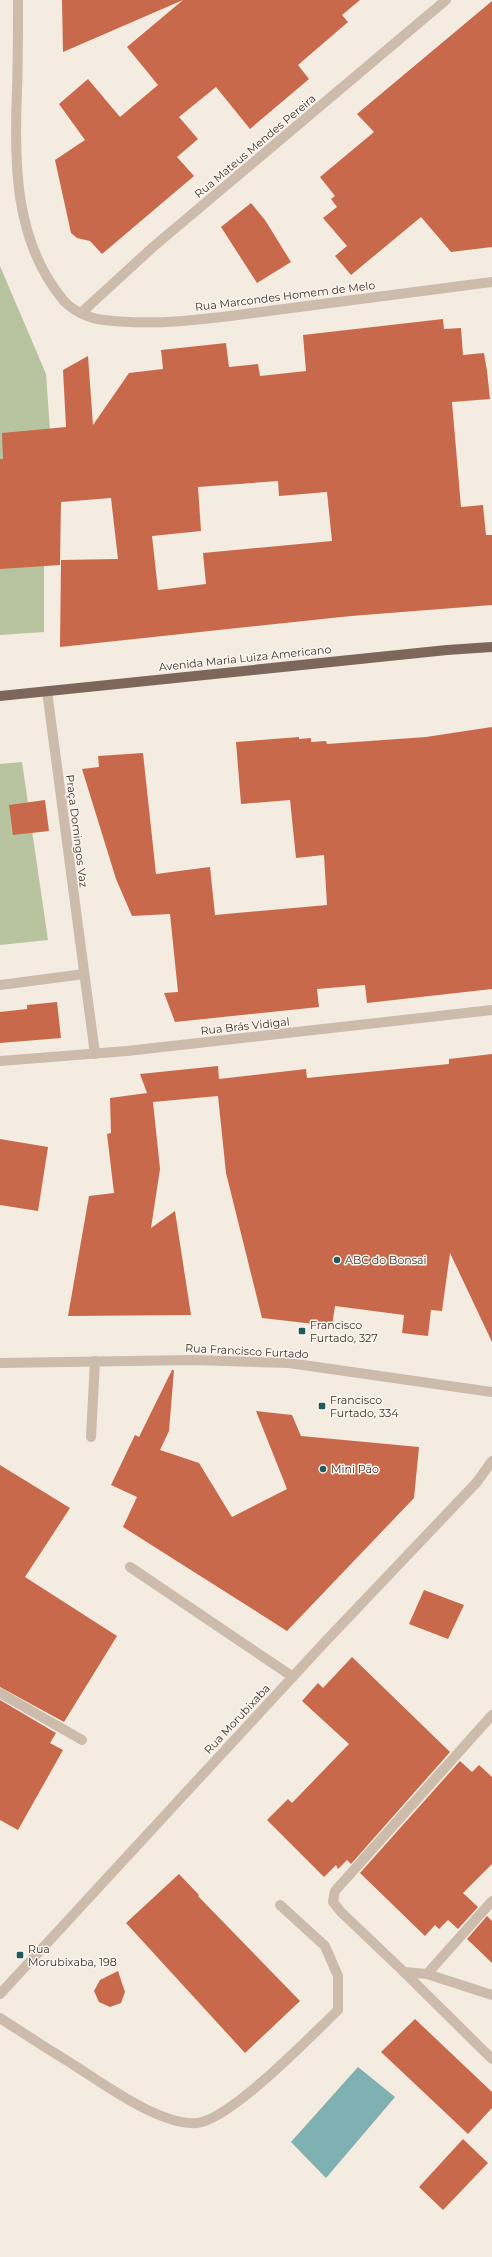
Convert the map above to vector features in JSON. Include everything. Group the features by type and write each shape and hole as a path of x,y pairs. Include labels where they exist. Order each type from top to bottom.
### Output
{"main road":[{"name":"Avenida Maria Luiza Americano","path":"0,696 447,650 492,647"}],"street":[{"name":"Rua Marcondes Homem de Melo","path":"18,0 14,128 19,201 31,240 47,277 65,302 81,313 103,320 141,322 201,319 492,282"},
{"name":"Rua Mateus Mendes Pereira","path":"81,313 154,247 446,0"},
{"name":"Praça Domingos Vaz","path":"47,691 95,1054"},
{"path":"0,985 84,974"},
{"name":"Rua Brás Vidigal","path":"0,1062 95,1054 492,1010"},
{"path":"91,1437 96,1360"},
{"name":"Rua Francisco Furtado","path":"0,1363 96,1360 194,1360 290,1363 492,1392"},
{"name":"Rua Morubixaba","path":"0,1994 293,1677 477,1482 492,1461"},
{"path":"130,1567 293,1677"},
{"path":"0,1693 82,1740"},
{"path":"492,1715 335,1891 333,1902 341,1912 404,1972 492,2060"},
{"path":"427,1974 492,1901"},
{"path":"0,2018 134,2104 168,2118 197,2123 221,2114 248,2094 338,2010 338,1976 325,1946 280,1905"},
{"path":"404,1972 427,1974 492,1995"}],"green space":[{"path":"0,266 46,374 54,487 44,488 44,632 0,635"},
{"path":"22,762 48,940 0,945 0,764"}],"water":[{"path":"358,2067 395,2097 326,2178 291,2142"}],"building":[{"path":"62,0 183,0 63,52"},
{"path":"183,0 360,0 342,15 348,22 298,65 309,79 250,129 216,87 179,117 198,139 177,157 194,176 102,254 90,241 77,238 71,233 55,160 85,140 59,104 88,79 120,117 158,85 127,47"},
{"path":"492,1 492,247 451,252 421,217 351,275 335,256 347,246 323,218 337,207 331,199 335,196 320,177 374,132 357,114"},
{"path":"251,203 265,220 291,262 257,283 221,227"},
{"path":"443,319 444,329 461,328 463,355 484,353 490,399 452,402 461,507 483,505 486,535 492,535 492,605 351,616 60,647 61,560 118,559 111,498 61,502 60,565 0,569 0,459 3,459 2,433 66,427 63,370 88,356 93,425 129,373 163,369 161,350 226,343 229,367 258,364 260,376 306,371 303,335","holes":["278,481 279,496 327,492 332,541 203,553 206,584 158,590 152,536 201,531 198,487"]},
{"path":"492,727 492,989 367,1003 365,985 317,989 319,1007 175,1022 164,993 178,992 170,914 132,916 116,879 82,769 99,767 98,756 143,753 156,874 210,867 215,915 327,905 324,855 296,858 290,800 241,804 236,742 299,737 299,739 311,738 311,742 326,741 327,744 426,737"},
{"path":"45,800 49,831 13,835 9,805"},
{"path":"57,1002 61,1038 0,1043 0,1012 27,1009 27,1005"},
{"path":"492,1054 492,1342 450,1253 442,1311 431,1310 428,1336 402,1333 404,1315 335,1306 332,1326 262,1318 226,1173 218,1096 153,1102 160,1169 151,1228 175,1211 191,1315 68,1316 89,1196 114,1193 107,1134 111,1133 110,1098 147,1093 140,1074 218,1066 219,1079 306,1069 307,1078 449,1064 449,1059"},
{"path":"0,1139 48,1147 38,1211 0,1205"},
{"path":"172,1370 174,1370 169,1431 160,1450 199,1463 232,1517 287,1489 256,1411 292,1415 301,1436 419,1447 414,1498 287,1631 123,1527 137,1497 111,1485 135,1435 139,1437"},
{"path":"0,1465 70,1508 25,1577 117,1636 64,1722 0,1687"},
{"path":"424,1590 464,1605 448,1639 409,1624"},
{"path":"352,1657 450,1752 351,1864 347,1860 338,1869 336,1865 324,1877 267,1820 288,1799 292,1803 349,1744 302,1701 318,1683 323,1688"},
{"path":"0,1700 56,1733 50,1743 63,1750 18,1830 0,1820"},
{"path":"460,1761 472,1772 479,1765 492,1777 492,1864 463,1893 478,1907 458,1929 448,1920 439,1929 435,1925 425,1936 360,1873"},
{"path":"179,1874 199,1895 198,1896 300,2001 245,2053 126,1923"},
{"path":"487,1916 492,1921 492,1963 467,1939"},
{"path":"118,1971 125,1992 121,2003 110,2007 99,2002 94,1991 100,1980"},
{"path":"415,2019 492,2092 492,2108 468,2134 381,2052"},
{"path":"463,2139 488,2163 443,2210 419,2187"}],"place":[{"name":"ABC do Bonsai","path":"337,1260"},
{"name":"Francisco Furtado, 327","path":"302,1331"},
{"name":"Francisco Furtado, 334","path":"322,1406"},
{"name":"Mini Pão","path":"323,1469"},
{"name":"Rua Morubixaba, 198","path":"20,1955"}]}
